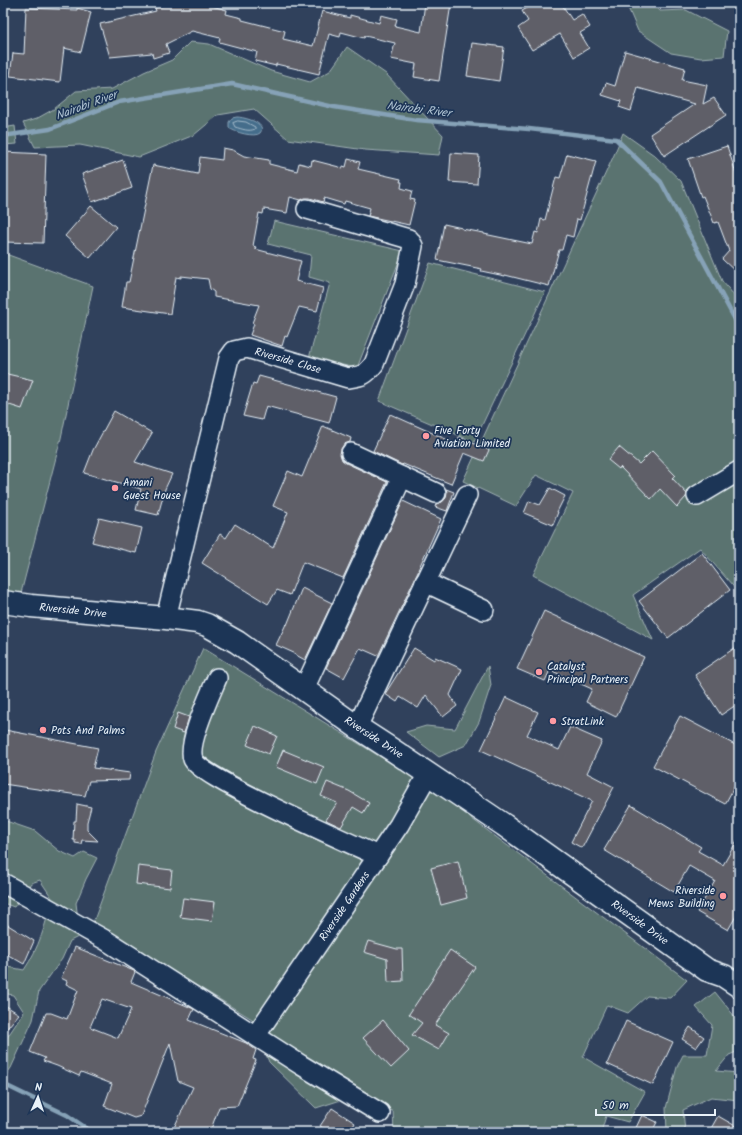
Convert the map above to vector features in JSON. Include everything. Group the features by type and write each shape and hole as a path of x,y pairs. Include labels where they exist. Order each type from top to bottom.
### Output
{"street":[{"name":"Riverside Close","path":"166,618 228,358 234,351 247,348 348,378 362,376 367,373 374,364 405,284 413,246 409,239 307,209"},
{"path":"351,453 436,493"},
{"path":"697,496 739,471"},
{"path":"304,689 402,478"},
{"path":"357,727 467,495"},
{"path":"425,582 484,610"},
{"name":"Riverside Drive","path":"3,602 30,606 166,618 198,622 207,625 237,642 357,727 394,750 555,861 707,970 724,976 739,986"},
{"path":"217,678 194,738 192,755 194,762 203,770 246,794 378,856"},
{"name":"Riverside Gardens","path":"256,1035 399,825 428,774"},
{"path":"3,884 107,941 380,1114"},
{"name":"Riverside Drive","path":"707,970 715,982 739,1001"}],"green space":[{"path":"626,3 653,3 660,11 686,10 727,31 724,56 701,58 671,53 638,31"},
{"path":"190,42 209,44 271,71 310,82 330,71 347,47 386,74 443,135 439,155 365,150 288,139 254,109 218,115 194,135 139,157 80,145 35,147 23,123 36,119 54,109 76,91 112,89 144,72 172,60"},
{"path":"15,126 17,144 3,145 3,128"},
{"path":"623,133 654,155 681,181 722,281 739,301 739,593 700,548 633,595 653,640 533,575 573,493 536,475 516,506 463,481"},
{"path":"274,221 403,251 357,368 309,358 330,283 309,277 311,255 268,244"},
{"path":"3,253 93,286 61,438 21,593 3,590"},
{"path":"430,263 545,292 474,442 379,401"},
{"path":"203,648 428,786 687,980 670,998 647,996 628,1013 607,1005 583,1057 645,1092 628,1122 606,1116 601,1132 394,1132 393,1111 341,1100 316,1108 269,1062 252,1019 93,923 156,752"},
{"path":"488,666 491,685 479,722 466,745 439,757 406,732 426,726 455,729"},
{"path":"3,820 35,831 59,851 75,858 84,852 97,858 76,903 80,936 70,941 62,959 39,991 33,1020 11,1068 3,1079 3,1038 6,1039 24,1012 13,995 3,993 3,966 24,970 34,953 41,936 52,898 40,880 31,883 14,907 3,903"},
{"path":"715,992 739,1022 739,1051 729,1055 716,1071 739,1073 739,1100 711,1097 683,1110 685,1132 667,1132 666,1108 677,1067 683,1055 707,1055 712,1025 696,1007"}],"water":[{"path":"237,117 254,121 261,126 262,129 260,133 249,135 229,128 229,122 232,118"}],"building":[{"path":"173,3 200,3 227,10 226,14 242,18 242,20 285,31 283,39 313,46 322,11 350,18 350,15 379,23 381,15 397,19 395,26 421,32 425,3 451,4 439,81 414,77 416,64 391,59 395,43 365,36 364,38 341,32 340,37 329,34 319,74 276,64 276,66 255,61 257,52 219,42 220,38 192,31 166,44 169,53 153,58 152,53 110,57 100,24 156,11 155,8"},
{"path":"536,3 561,3 572,20 582,14 590,27 580,33 589,48 574,57 560,34 532,50 518,28 528,21 522,11"},
{"path":"26,8 77,10 77,8 91,12 81,52 64,48 60,82 10,76 13,53 24,54"},
{"path":"472,43 504,47 499,81 467,76"},
{"path":"625,51 685,68 682,80 707,85 703,104 714,98 726,115 664,156 650,134 695,104 638,88 631,111 619,107 621,101 602,95 606,83 615,86"},
{"path":"727,146 739,182 738,274 722,259 729,251 718,222 714,223 703,196 701,197 688,159"},
{"path":"223,148 233,150 244,156 269,160 269,164 297,171 299,163 311,166 312,160 343,168 343,166 346,167 348,159 360,162 358,169 401,179 401,188 412,191 410,199 415,200 409,225 368,216 370,208 345,201 344,204 324,198 323,202 310,198 301,200 290,197 287,213 264,209 263,214 259,213 253,246 256,247 255,249 301,261 296,281 323,288 317,311 299,307 287,337 285,336 282,346 250,335 254,324 252,323 259,305 214,297 214,292 210,289 208,279 181,276 181,278 176,277 170,314 122,307 126,282 129,282 153,165 198,174 200,157 222,160"},
{"path":"3,152 46,154 43,243 3,242"},
{"path":"451,153 479,155 477,184 449,182"},
{"path":"567,154 596,161 580,220 577,219 573,237 566,235 562,250 559,250 549,286 505,275 481,271 482,269 437,260 444,224 532,244 535,232 538,233 541,219 545,220 556,177 560,178"},
{"path":"123,160 132,188 92,202 82,174"},
{"path":"91,206 116,227 90,258 65,236"},
{"path":"3,373 33,380 22,409 3,403"},
{"path":"259,376 336,397 329,423 266,406 262,420 243,416 253,383 256,384"},
{"path":"114,411 152,433 135,462 172,474 165,489 158,515 136,510 141,489 84,473 93,450"},
{"path":"390,414 457,444 459,437 489,450 484,461 464,453 451,484 403,464 402,465 373,451"},
{"path":"323,426 351,438 350,442 344,444 341,449 340,454 342,460 387,482 343,578 303,562 290,595 277,590 268,604 202,563 220,534 226,538 235,524 273,548 288,512 273,506 288,471 302,477"},
{"path":"619,447 639,464 652,451 675,475 672,478 687,494 686,497 677,507 660,489 651,499 620,467 619,469 608,460"},
{"path":"550,488 565,496 557,512 553,525 524,513 529,501 540,505"},
{"path":"446,489 454,492 447,511 435,507 436,504 442,502 446,498"},
{"path":"403,501 441,519 419,570 378,656 360,648 344,678 326,668"},
{"path":"99,518 142,528 136,553 92,542"},
{"path":"702,553 730,590 668,638 639,601"},
{"path":"302,588 332,603 305,660 276,645 286,624 287,625"},
{"path":"544,611 644,657 616,717 586,702 592,689 550,670 545,681 517,669"},
{"path":"739,645 739,703 721,715 695,675"},
{"path":"414,648 434,660 435,657 462,669 450,695 457,706 443,717 426,695 418,708 400,697 397,702 385,694"},
{"path":"506,697 538,712 527,735 559,750 570,727 602,741 587,773 614,787 582,848 571,842 592,801 481,750"},
{"path":"178,713 189,717 184,733 173,729"},
{"path":"680,716 739,747 739,778 725,804 653,766"},
{"path":"255,726 277,736 269,754 247,745"},
{"path":"5,730 98,748 93,768 130,773 129,780 89,781 85,796 3,784 3,745"},
{"path":"283,750 324,767 317,784 276,767"},
{"path":"327,782 349,791 369,803 363,813 353,807 341,827 326,820 337,803 321,796"},
{"path":"77,804 91,807 87,822 87,830 98,841 82,840 81,844 75,843 75,840 73,840"},
{"path":"631,805 701,847 698,851 723,865 739,837 739,911 728,930 697,912 715,881 689,866 674,892 604,850"},
{"path":"458,861 467,898 441,905 431,868"},
{"path":"138,866 172,870 170,888 136,884"},
{"path":"183,898 215,902 212,921 180,917"},
{"path":"3,922 34,941 24,964 3,952"},
{"path":"368,941 402,949 403,981 388,982 387,959 364,952"},
{"path":"75,947 134,971 135,972 131,982 194,1009 189,1020 246,1043 256,1050 253,1059 256,1060 237,1106 219,1107 210,1132 172,1132 193,1087 178,1081 170,1043 141,1116 134,1118 104,1106 112,1084 81,1072 79,1076 43,1061 45,1058 30,1052 46,1013 51,1013 67,1019 78,990 66,984 67,981 61,978","holes":["102,999 131,1009 118,1038 90,1027"]},
{"path":"450,950 475,967 435,1025 449,1033 439,1050 412,1035 422,1023 409,1014"},
{"path":"3,1004 19,1014 3,1033"},
{"path":"383,1020 409,1051 391,1068 363,1038"},
{"path":"626,1021 673,1042 653,1085 607,1064"},
{"path":"690,1027 704,1037 696,1048 682,1039"},
{"path":"332,1108 355,1123 350,1132 329,1132 320,1126"},
{"path":"642,1115 657,1122 652,1132 634,1132"},
{"path":"718,1116 739,1128 739,1132 709,1132"}],"waterway":[{"name":"Nairobi River","path":"3,136 50,129 119,102 232,84 334,107 416,120 529,129 616,139 661,182 739,327"},
{"path":"3,1084 67,1115 92,1132"}],"place":[{"name":"Five Forty Aviation Limited","path":"426,436"},
{"name":"Amani Guest House","path":"115,488"},
{"name":"Catalyst Principal Partners","path":"539,672"},
{"name":"StratLink","path":"553,721"},
{"name":"Pots And Palms","path":"43,730"},
{"name":"Riverside Mews Building","path":"723,896"}]}
